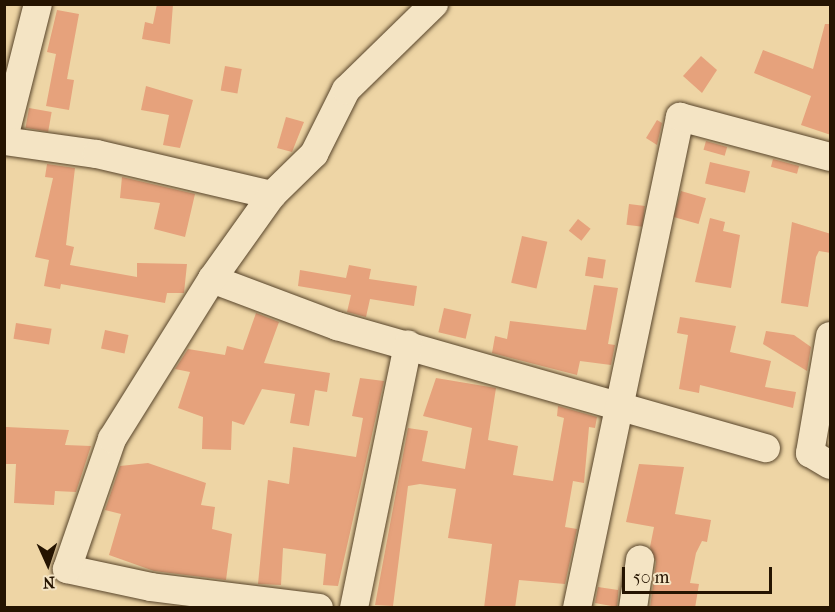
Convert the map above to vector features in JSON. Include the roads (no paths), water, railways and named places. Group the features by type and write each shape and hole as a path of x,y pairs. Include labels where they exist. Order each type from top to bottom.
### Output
{"street":[{"path":"38,4 4,140 98,154 272,195"},
{"path":"319,608 151,587 67,568 112,439 212,279 272,195 314,154 346,90 434,4"},
{"path":"577,608 616,403 680,117 831,157"},
{"path":"212,279 337,326 616,403 766,448"},
{"path":"831,336 810,453 831,465"},
{"path":"354,608 408,344"},
{"path":"633,608 640,560"}]}
